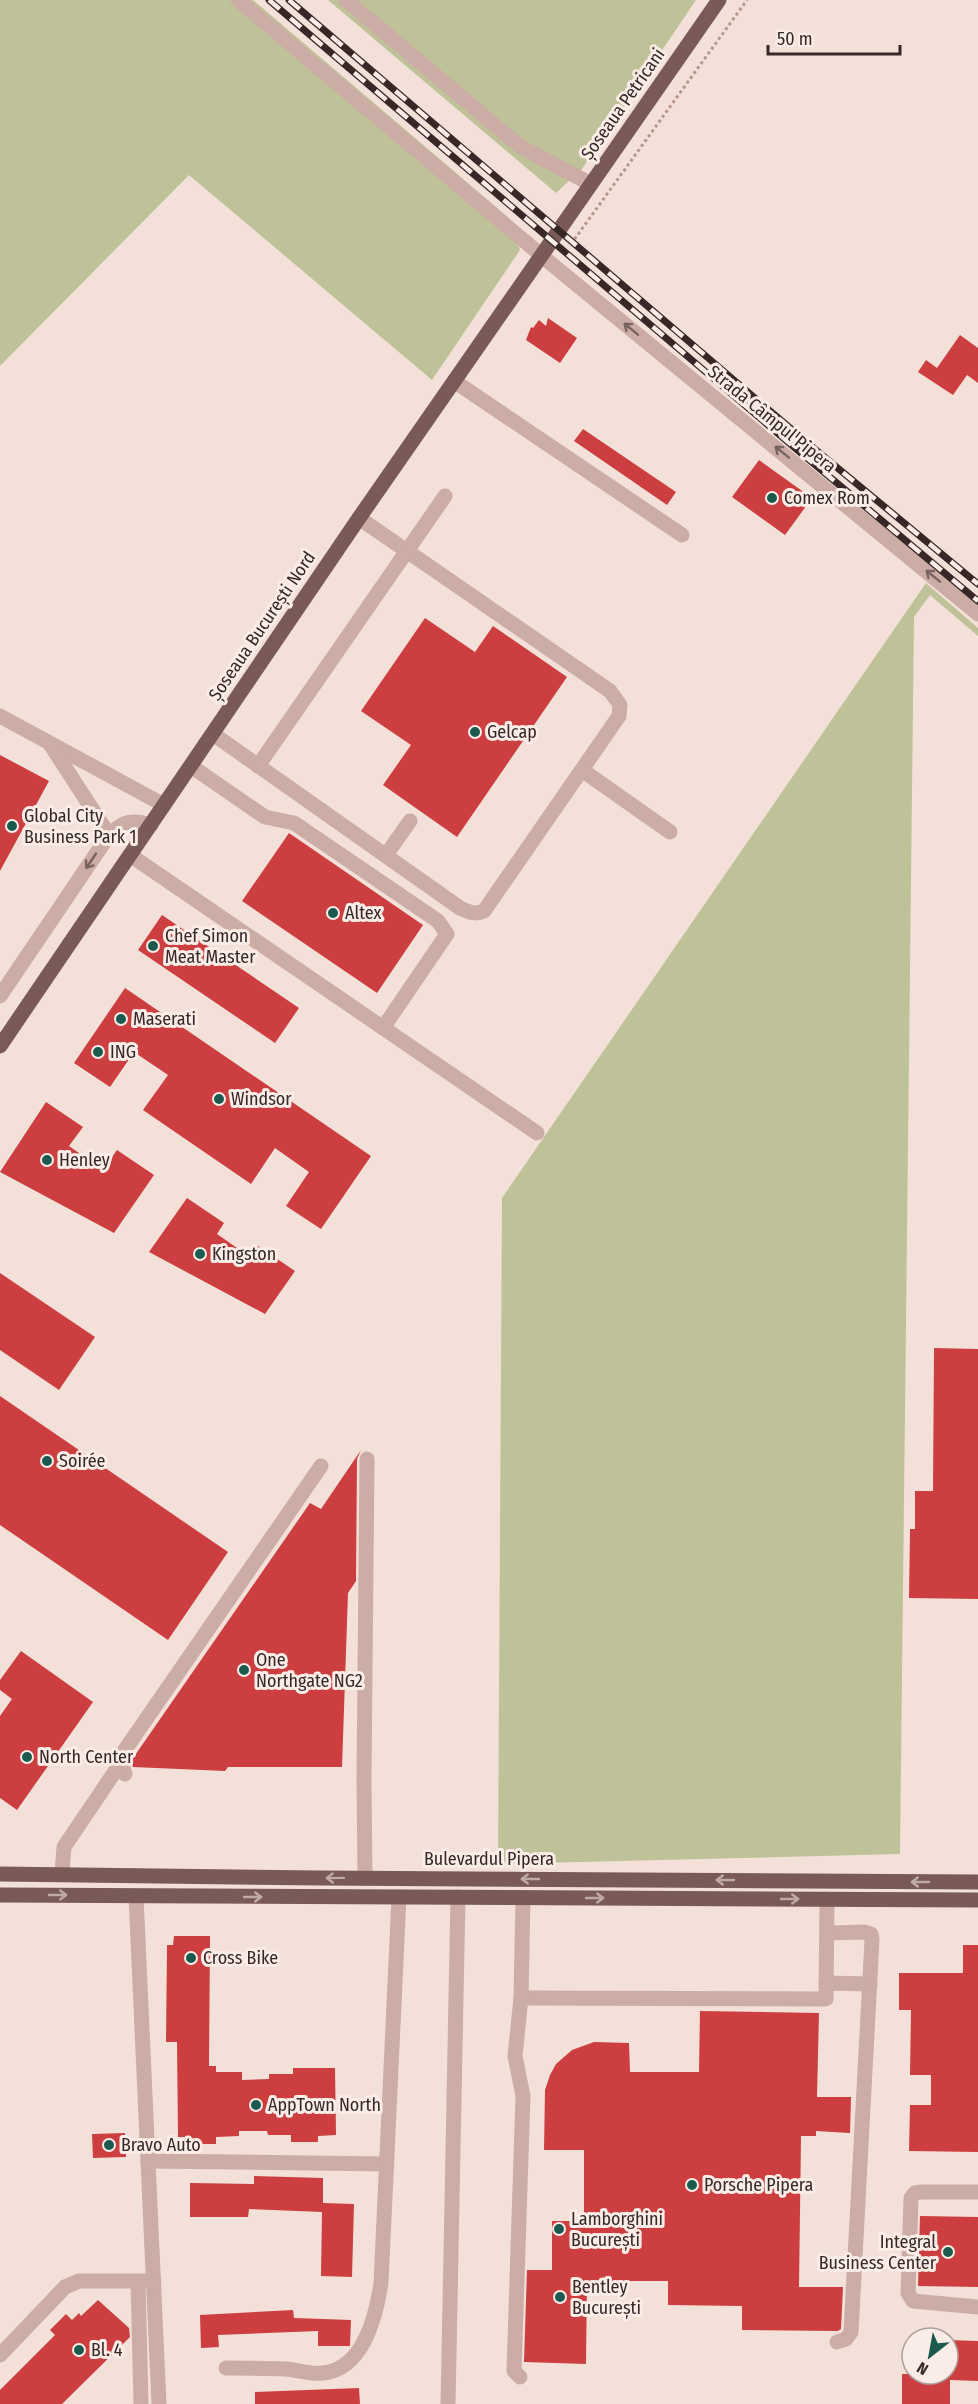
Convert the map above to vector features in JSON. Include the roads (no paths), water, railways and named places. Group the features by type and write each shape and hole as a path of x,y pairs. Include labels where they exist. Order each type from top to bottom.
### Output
{"main road":[{"name":"Șoseaua Petricani","path":"559,230 719,0"},
{"name":"Șoseaua București Nord","path":"0,1046 359,518 559,230"},
{"name":"Bulevardul Pipera","path":"0,1874 978,1882"},
{"path":"0,1895 978,1900"}],"street":[{"name":"Strada Câmpul Pipera","path":"238,0 554,266 978,614"},
{"path":"346,0 521,147 591,184"},
{"path":"454,381 682,535"},
{"path":"258,766 445,496"},
{"path":"213,734 460,908 474,913 484,911 619,716 620,705 616,697 359,518"},
{"path":"0,716 164,805"},
{"path":"48,742 109,834"},
{"path":"191,766 265,817 294,823 438,921 447,934 383,1028"},
{"path":"582,770 670,832"},
{"path":"0,996 109,834 128,820 151,825"},
{"path":"386,855 410,820"},
{"path":"130,855 537,1134"},
{"path":"365,1878 367,1459"},
{"path":"62,1873 64,1847 120,1772 120,1758 321,1466"},
{"path":"136,1896 159,2404"},
{"path":"226,2368 289,2369 308,2373 324,2373 339,2369 350,2361 363,2341 378,2307 399,1897"},
{"path":"448,2404 458,1897"},
{"path":"520,2377 514,2371 524,2096 515,2056 521,1998 523,1898"},
{"path":"521,1998 826,1999 827,1899"},
{"path":"826,1933 865,1932 871,1934 851,2332 846,2339 837,2342"},
{"path":"826,1983 870,1984"},
{"path":"148,2161 387,2164"},
{"path":"978,2192 921,2192 915,2193 911,2198 908,2293 912,2301 978,2307"},
{"path":"0,2355 65,2287 79,2281 154,2281"},
{"path":"138,2282 141,2404"}],"railway":[{"path":"269,0 978,601"},
{"path":"289,0 817,451 978,584"}],"place":[{"name":"Comex Rom","path":"772,498"},
{"name":"Gelcap","path":"475,732"},
{"name":"Global City Business Park 1","path":"12,826"},
{"name":"Altex","path":"333,913"},
{"name":"Chef Simon Meat Master","path":"153,946"},
{"name":"Maserati","path":"121,1019"},
{"name":"ING","path":"98,1052"},
{"name":"Windsor","path":"219,1099"},
{"name":"Henley","path":"47,1160"},
{"name":"Kingston","path":"200,1254"},
{"name":"Soirée","path":"47,1461"},
{"name":"One Northgate NG2","path":"244,1670"},
{"name":"North Center","path":"27,1757"},
{"name":"Cross Bike","path":"191,1958"},
{"name":"AppTown North","path":"256,2105"},
{"name":"Bravo Auto","path":"109,2145"},
{"name":"Porsche Pipera","path":"692,2185"},
{"name":"Lamborghini București","path":"559,2229"},
{"name":"Integral Business Center","path":"948,2252"},
{"name":"Bentley București","path":"560,2297"},
{"name":"Bl. 4","path":"79,2350"}]}
